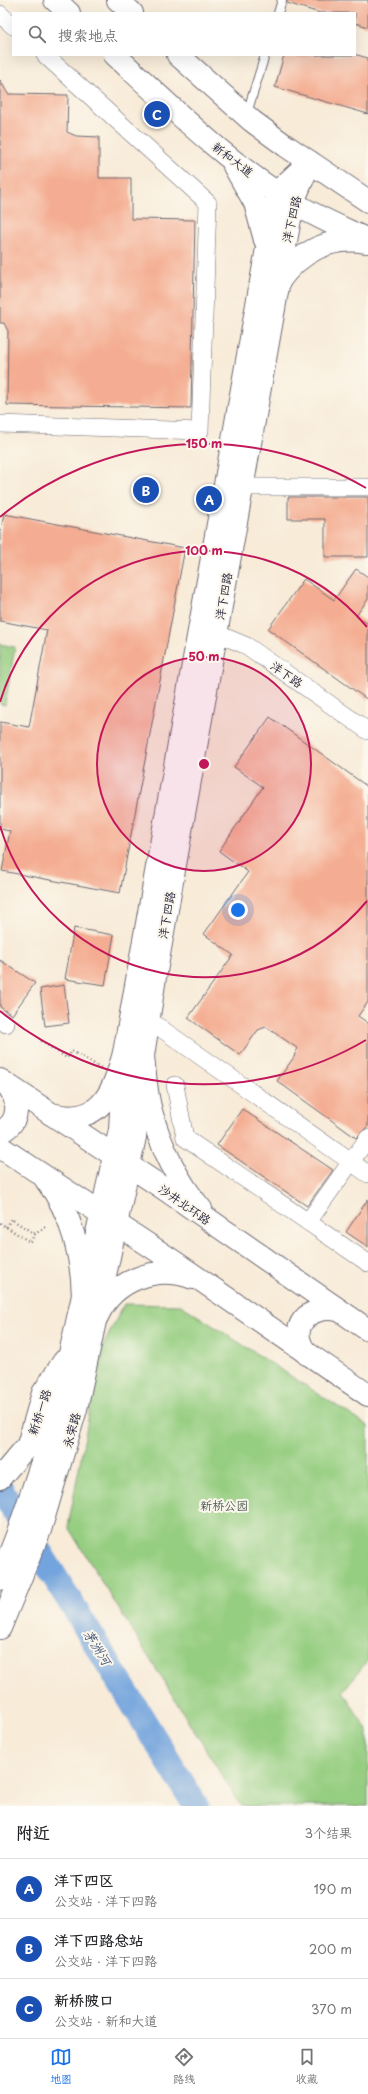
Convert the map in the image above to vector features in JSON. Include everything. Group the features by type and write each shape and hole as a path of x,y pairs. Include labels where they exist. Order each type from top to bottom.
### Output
{"street":[{"path":"55,0 68,12"},
{"path":"118,0 131,12"},
{"path":"0,14 12,25"},
{"path":"0,424 200,431 208,203 46,56"},
{"name":"新和大道","path":"116,56 217,147 285,197 368,241"},
{"path":"179,56 246,116 368,201"},
{"path":"217,147 239,173 250,192 260,219 266,252"},
{"name":"洋下四路","path":"109,1219 122,1161 120,1130 233,487 266,252 285,197 310,162"},
{"name":"洋下四路","path":"233,487 278,282 285,197"},
{"path":"278,282 294,262 315,248 339,241 368,241"},
{"path":"233,487 368,488"},
{"name":"洋下四路","path":"134,1054 148,1020 207,633"},
{"name":"洋下路","path":"207,633 237,640 247,646 368,731"},
{"path":"148,1020 368,1174"},
{"path":"50,1113 64,1116 78,1116 95,1108 102,1103 113,1088 134,1054"},
{"path":"134,1054 151,1110 168,1157 186,1188 217,1226"},
{"path":"0,1132 9,1126 17,1111 17,1101 4,1083"},
{"name":"沙井北环路","path":"4,1083 122,1161 368,1330"},
{"path":"175,1085 185,1138 368,1263"},
{"path":"308,1222 368,1138"},
{"path":"0,1147 205,1283 368,1395"},
{"path":"41,1175 54,1193 77,1245 82,1268 83,1297"},
{"name":"永荣路","path":"0,1628 10,1571 40,1530 71,1352 83,1297 109,1219"},
{"name":"永荣路","path":"54,1455 76,1409 97,1317 109,1219"},
{"path":"97,1317 102,1306 114,1292 132,1280 142,1276 168,1273 191,1277 205,1283"},
{"path":"307,1354 300,1341 299,1332 306,1316 321,1308 338,1310"},
{"name":"新桥一路","path":"0,1478 21,1454 32,1435 43,1393 71,1352"}],"lane":[{"path":"278,12 282,0"},
{"path":"246,116 265,56"}],"path":[{"path":"41,1041 67,1058 72,1051 91,1062"},
{"path":"6,1227 11,1219 35,1234"},
{"path":"0,1223 30,1242 35,1234 47,1226"}],"green space":[{"path":"0,644 15,647 5,705 0,704"},
{"name":"新桥公园","path":"124,1304 181,1305 368,1426 368,1660 343,1691 368,1732 368,1806 241,1806 68,1527 101,1350"}],"building":[{"path":"287,0 368,0 368,27 356,23 356,12 317,12 287,3"},
{"path":"357,55 368,58 368,114 275,87 284,56"},
{"path":"0,80 8,94 68,95 67,132 76,136 99,137 99,178 131,178 131,219 195,220 191,408 7,405 8,331 4,323 0,323"},
{"path":"288,497 368,497 368,557 325,557 325,519 288,519"},
{"path":"4,514 185,548 120,893 2,871 10,831 0,829 0,722 29,727 47,630 0,621 0,534"},
{"path":"356,569 368,577 368,599 356,616 368,624 368,700 268,629 304,579 334,600"},
{"path":"270,717 368,787 368,1002 358,1016 368,1023 368,1126 356,1138 277,1081 294,1057 297,1048 266,1027 258,1030 240,1055 188,1018 233,955 204,934 248,872 219,851 263,787 234,767"},
{"path":"74,928 114,935 105,985 65,979"},
{"path":"0,960 35,983 12,1015 0,1007"},
{"path":"64,985 69,1023 45,1026 40,989"},
{"path":"242,1109 333,1170 307,1206 217,1145"},
{"path":"368,1199 368,1247 346,1232"}],"waterway":[{"name":"茅洲河","path":"0,1488 196,1806"}],"place":[{"name":"新桥陂口","path":"157,114"},
{"name":"洋下四路总站","path":"146,490"},
{"name":"洋下四区","path":"209,499"}]}
